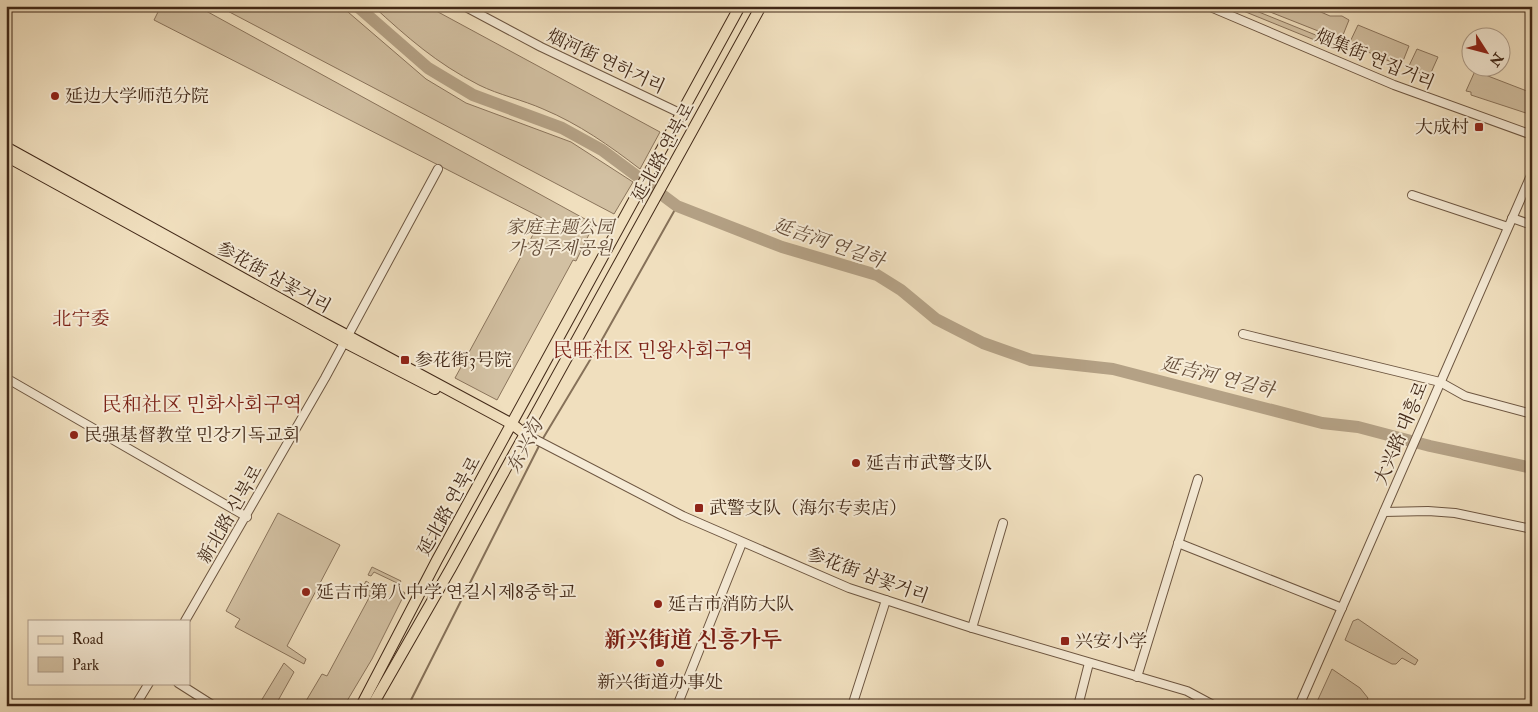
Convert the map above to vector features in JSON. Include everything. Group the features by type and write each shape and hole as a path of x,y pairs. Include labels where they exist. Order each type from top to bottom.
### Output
{"main road":[{"name":"延北路 연북로","path":"373,701 437,560 740,6"},
{"name":"延北路 연북로","path":"361,706 373,701 525,434 761,6"},
{"name":"参花街 삼꽃거리","path":"6,148 346,339"},
{"name":"参花街 삼꽃거리","path":"6,156 525,434"},
{"path":"356,706 373,701"}],"street":[{"name":"烟河街 연하거리","path":"464,6 541,48 682,114"},
{"name":"烟集街 연집거리","path":"1208,6 1394,85 1532,135"},
{"name":"新北路 신북로","path":"187,620 247,517 438,169"},
{"name":"大兴路 대흥로","path":"1299,706 1532,172"},
{"path":"1412,196 1508,227"},
{"path":"1512,218 1532,225"},
{"path":"1243,334 1438,385 1465,396 1532,414"},
{"path":"6,378 247,517"},
{"name":"参花街 삼꽃거리","path":"525,434 683,516 808,572 972,628 1187,691 1215,706"},
{"path":"1137,677 1198,479"},
{"path":"1384,512 1428,511 1455,514 1532,529"},
{"path":"972,628 1003,523"},
{"path":"677,706 742,543"},
{"path":"1178,543 1342,608"},
{"path":"852,706 886,600"},
{"path":"1078,706 1089,663"},
{"path":"135,706 148,684"},
{"path":"180,684 211,704"}],"green space":[{"name":"家庭主题公园 가정주제공원","path":"161,6 197,6 594,224 576,261 573,260 497,400 455,378 542,218 154,20"},
{"path":"218,6 341,6 426,79 466,103 571,142 633,182 614,214"},
{"path":"373,6 427,6 660,132 640,169 606,144 569,121 535,106 487,89 449,68 411,39"},
{"path":"1231,6 1244,6 1328,40 1327,45"},
{"path":"1255,6 1307,6 1330,16 1342,16 1349,20 1341,40"},
{"path":"1358,25 1409,46 1401,66 1349,44"},
{"path":"1417,49 1438,57 1429,77 1408,68"},
{"path":"1472,78 1493,78 1532,93 1532,115 1471,95 1471,92 1466,91"},
{"path":"278,513 340,545 287,646 306,659 304,664 235,627 240,619 226,611"},
{"path":"372,567 401,581 397,588 405,593 372,659 344,706 303,706 322,674 327,676 370,596 361,591 366,581 369,583 366,588 387,600 397,583 374,572 371,576 368,575"},
{"path":"1358,619 1418,660 1415,665 1402,658 1396,664 1392,664 1345,640 1353,621"},
{"path":"284,663 294,672 275,706 258,706"},
{"path":"1332,669 1360,688 1368,698 1365,706 1315,706"}],"waterway":[{"name":"延吉河 연길하","path":"357,6 428,68 473,95 562,128 602,150 677,206 782,247 877,275 901,290 936,319 983,343 1031,360 1113,369 1322,423 1358,427 1430,446 1532,468"},
{"name":"东兴沟","path":"542,440 599,345 677,206"},
{"name":"东兴沟","path":"408,706 540,444"}],"place":[{"name":"延边大学师范分院","path":"55,96"},
{"name":"大成村","path":"1479,127"},
{"name":"参花街3号院","path":"405,360"},
{"name":"民强基督教堂 민강기독교회","path":"74,435"},
{"name":"延吉市武警支队","path":"856,463"},
{"name":"武警支队（海尔专卖店）","path":"699,508"},
{"name":"延吉市第八中学 연길시제8중학교","path":"306,592"},
{"name":"延吉市消防大队","path":"658,604"},
{"name":"兴安小学","path":"1065,641"},
{"name":"新兴街道办事处","path":"660,663"}],"district":[{"name":"北宁委","path":"81,318"},
{"name":"民旺社区 민왕사회구역","path":"653,350"},
{"name":"民和社区 민화사회구역","path":"202,404"},
{"name":"新兴街道 신흥가두","path":"693,639"}]}
